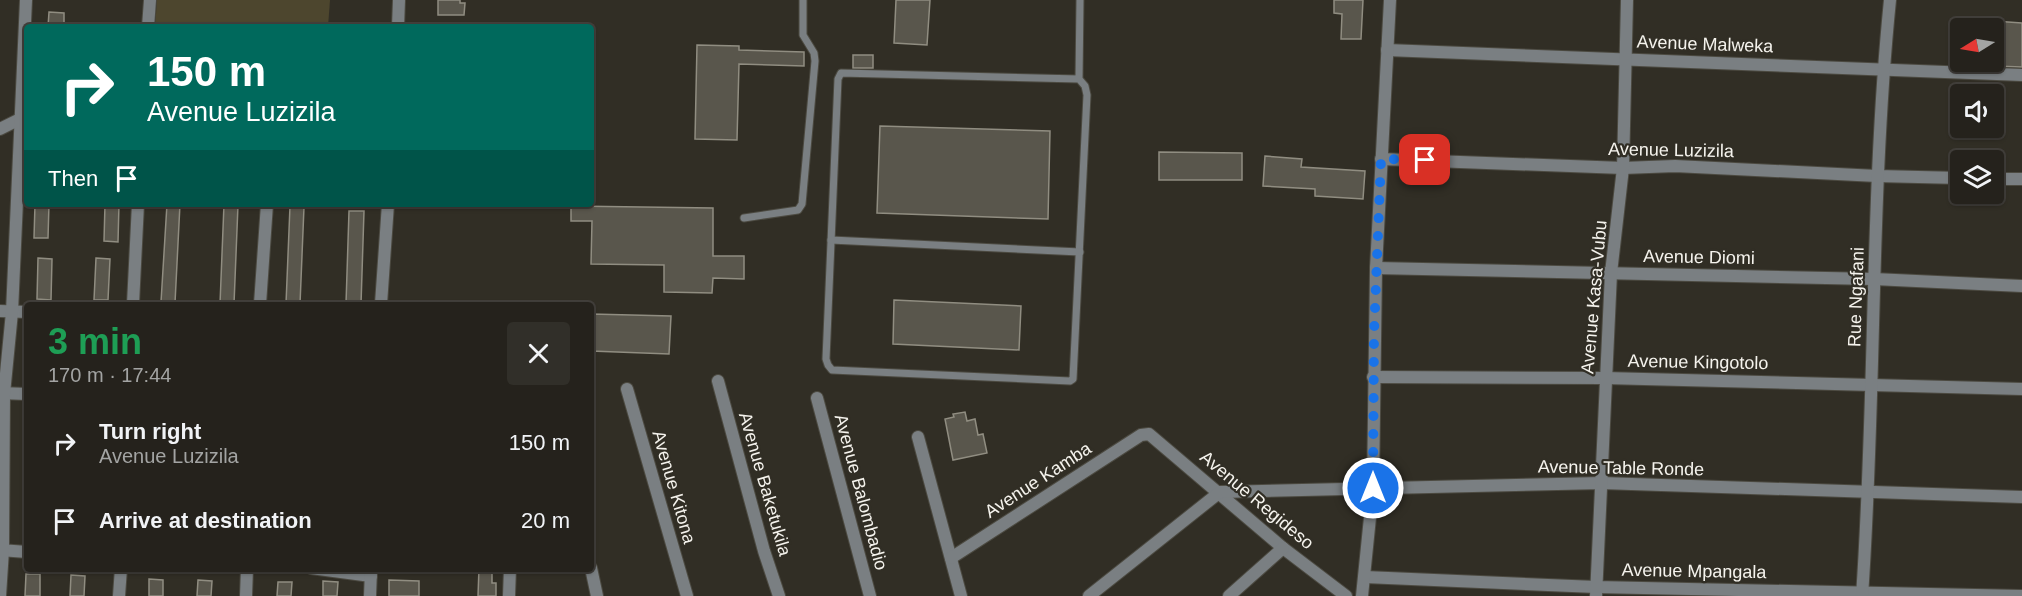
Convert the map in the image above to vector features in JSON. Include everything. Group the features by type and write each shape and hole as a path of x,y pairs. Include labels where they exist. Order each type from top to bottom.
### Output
{"street":[{"path":"26,0 26,24"},
{"path":"148,24 150,0"},
{"path":"398,24 399,0"},
{"path":"1362,596 1373,488 1376,268 1390,0"},
{"name":"Avenue Kasa-Vubu","path":"1596,592 1611,273 1623,168 1628,0"},
{"name":"Rue Ngafani","path":"1862,594 1872,384 1877,176 1883,68 1890,0"},
{"name":"Avenue Malweka","path":"1388,50 2022,75"},
{"path":"0,129 24,117"},
{"path":"0,596 2,393 6,312 24,117"},
{"name":"Avenue Luzizila","path":"1381,159 1623,168 1675,166 1950,178"},
{"path":"2004,179 2022,179"},
{"path":"133,302 138,207"},
{"path":"260,302 267,207"},
{"path":"381,302 388,207"},
{"name":"Avenue Diomi","path":"1376,268 1874,279 2022,286"},
{"path":"6,312 24,312"},
{"name":"Avenue Kingotolo","path":"1373,377 1605,378 2022,389"},
{"name":"Avenue Baketukila","path":"718,381 764,551 779,596"},
{"name":"Avenue Kitona","path":"627,389 687,596"},
{"path":"2,393 24,394"},
{"name":"Avenue Balombadio","path":"817,398 870,596"},
{"name":"Avenue Regideso","path":"1145,434 1154,436 1284,548 1346,596"},
{"name":"Avenue Kamba","path":"951,558 1145,434"},
{"path":"918,437 961,596"},
{"name":"Avenue Table Ronde","path":"1220,492 1602,483 2022,497"},
{"path":"1089,596 1220,492"},
{"path":"1229,596 1284,548"},
{"path":"2,550 24,552"},
{"path":"119,596 121,572"},
{"path":"246,596 247,572"},
{"path":"370,596 371,572"},
{"path":"509,596 510,572"},
{"path":"592,572 597,596"},
{"name":"Avenue Mpangala","path":"1365,577 1596,592 2022,596"}],"lane":[{"path":"744,218 798,210 802,204 815,61 814,53 803,35 803,0"},
{"path":"1079,79 841,73 838,79 826,359 832,370 1070,381 1075,375 1087,95 1085,86 1079,79 1080,0"},
{"path":"831,240 1080,252"}],"shaded area":[{"path":"157,0 330,0 328,24 155,24"}],"building":[{"path":"438,0 460,0 460,3 465,3 464,15 438,15"},
{"path":"896,0 930,0 927,45 894,43"},
{"path":"1334,0 1363,0 1361,39 1341,39 1342,14 1334,13"},
{"path":"49,12 64,13 64,24 48,24"},
{"path":"2004,22 2022,23 2022,67 2004,66"},
{"path":"697,45 739,46 739,50 804,52 804,66 739,64 737,140 695,139"},
{"path":"853,55 873,55 873,68 853,68"},
{"path":"880,126 1050,131 1048,219 877,213"},
{"path":"1159,152 1242,153 1242,180 1159,180"},
{"path":"1265,156 1302,159 1301,167 1365,171 1363,199 1315,196 1315,189 1263,186"},
{"path":"35,207 49,207 48,238 34,238"},
{"path":"105,207 119,207 118,242 104,241"},
{"path":"167,207 180,207 175,302 161,302"},
{"path":"224,207 238,207 234,302 220,302"},
{"path":"290,207 304,207 300,302 286,302"},
{"path":"571,207 713,208 713,256 744,256 744,279 713,278 712,293 664,292 664,265 591,264 592,221 571,221"},
{"path":"349,211 364,211 361,302 346,302"},
{"path":"38,258 52,259 51,300 37,299"},
{"path":"96,258 110,259 108,300 94,300"},
{"path":"894,300 1021,306 1019,350 893,344"},
{"path":"594,314 671,316 669,354 594,351"},
{"path":"965,412 967,421 975,419 978,435 983,434 987,453 953,460 945,419 954,417 953,414"},
{"path":"479,572 492,572 492,583 496,583 496,596 478,596"},
{"path":"26,574 40,574 40,596 25,596"},
{"path":"71,575 85,576 84,596 70,596"},
{"path":"149,579 163,580 163,596 149,596"},
{"path":"198,580 212,581 211,596 197,596"},
{"path":"389,580 419,581 419,596 389,596"},
{"path":"323,581 338,582 337,596 323,596"},
{"path":"278,582 292,582 291,596 277,596"}],"route":[{"path":"1373,488 1374,333 1381,159 1425,160"}]}
